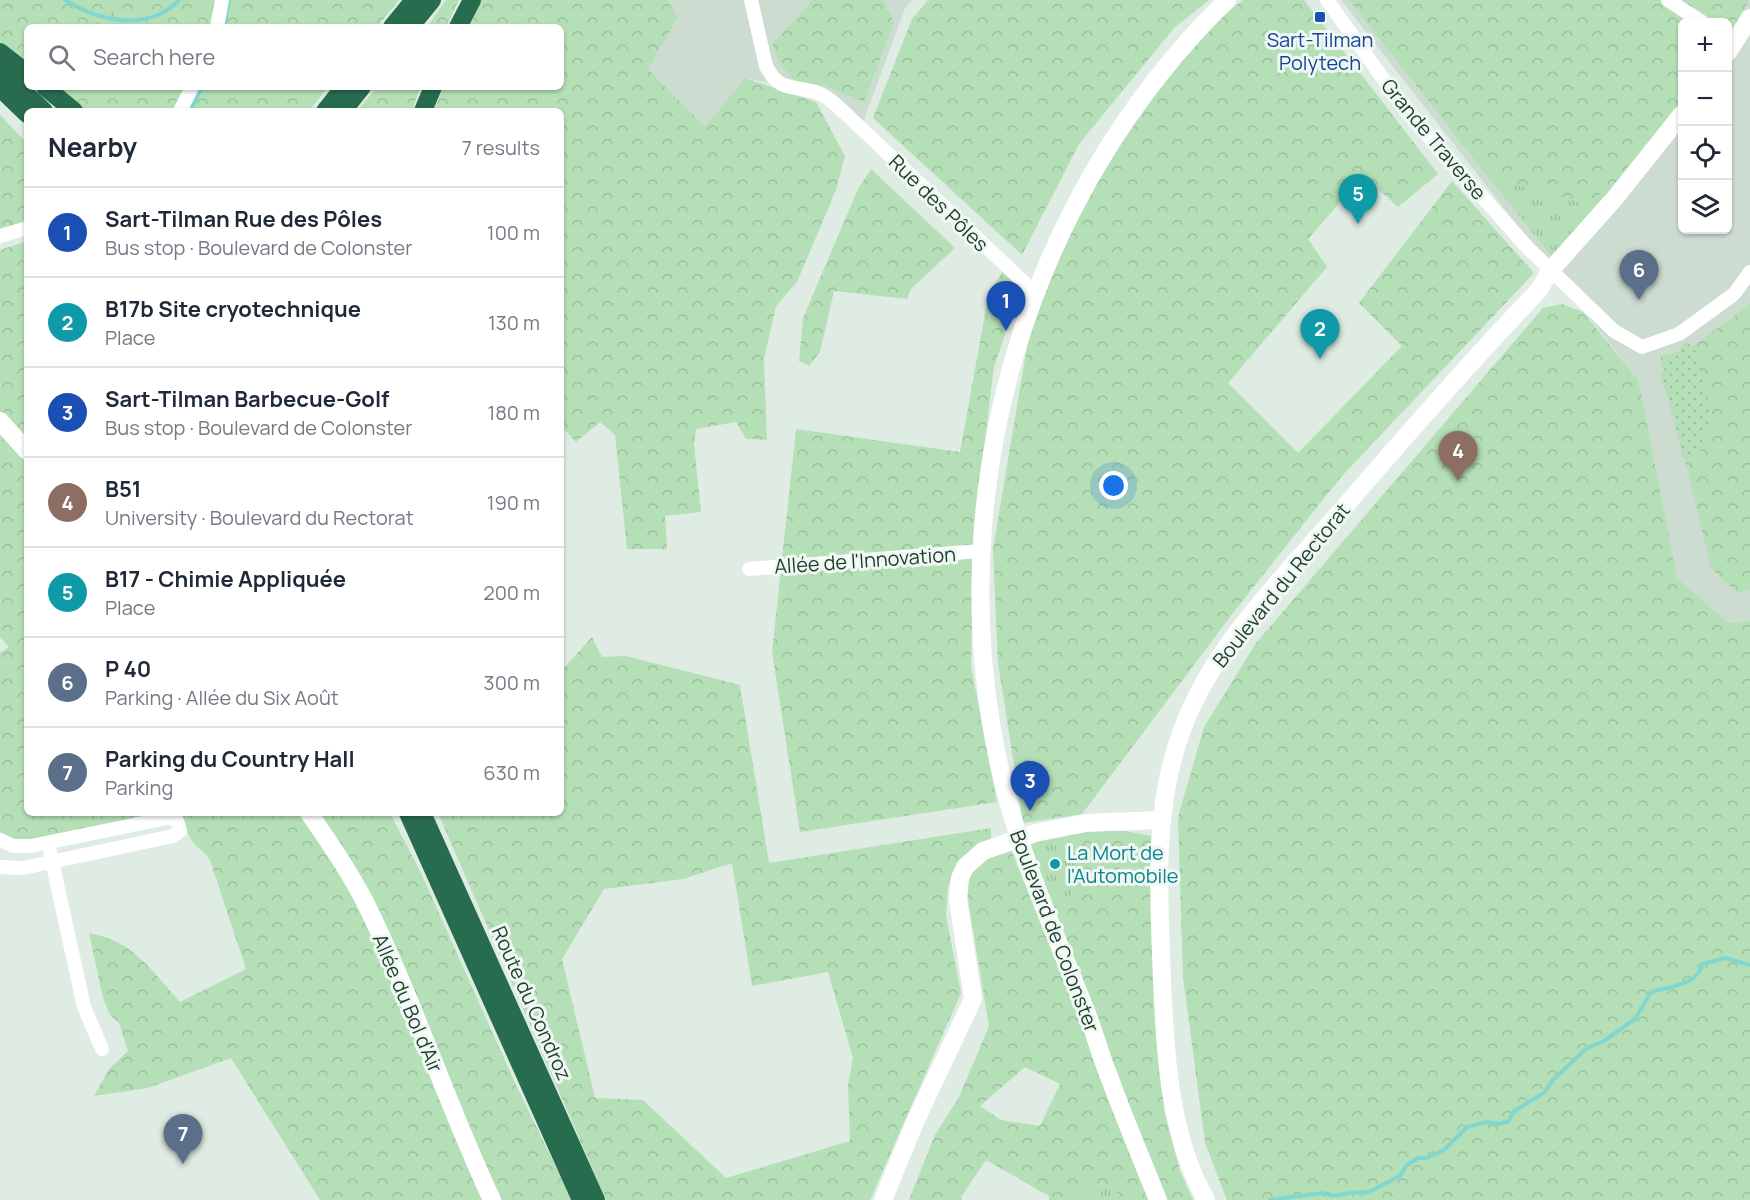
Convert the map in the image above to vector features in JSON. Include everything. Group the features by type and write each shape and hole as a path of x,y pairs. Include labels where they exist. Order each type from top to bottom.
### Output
{"highway":[{"path":"394,24 414,0"},
{"path":"412,24 432,0"},
{"path":"460,24 472,0"},
{"path":"0,52 24,71"},
{"path":"0,69 41,108"},
{"path":"0,87 24,111"},
{"path":"49,90 70,108"},
{"path":"327,108 342,90"},
{"path":"345,108 360,90"},
{"path":"424,108 432,90"},
{"path":"398,816 407,834 429,859"},
{"name":"Route du Condroz","path":"409,816 581,1200"},
{"name":"Route du Condroz","path":"425,817 596,1200"}],"main road":[{"name":"Boulevard de Colonster","path":"1158,1200 1018,837 998,760 984,677 980,612 980,551 998,422 1034,292 1078,198 1117,134 1160,74 1227,0"},
{"path":"1732,41 1750,18"},
{"name":"Boulevard du Rectorat","path":"1206,1200 1188,1161 1173,1103 1163,1004 1160,895 1161,820 1168,781 1182,730 1203,684 1225,649 1302,555 1539,290 1550,271 1615,198 1678,120"},
{"path":"0,421 24,449"},
{"name":"Allée du Bol d'Air","path":"311,816 343,863 365,903 465,1142 492,1200"},
{"path":"883,1200 915,1122 973,999 958,900 960,878 972,858 1018,837 1086,823 1161,820"}],"street":[{"path":"218,24 222,0"},
{"name":"Rue des Pôles","path":"751,0 766,66 771,76 787,88 821,94 845,113 1034,292"},
{"name":"Grande Traverse","path":"1328,0 1406,111 1550,271 1614,331 1642,347 1679,334 1734,294 1750,272"},
{"path":"1668,0 1696,18"},
{"path":"182,108 190,90"},
{"path":"0,236 24,229"},
{"name":"Allée de l'Innovation","path":"749,569 980,551"},
{"path":"0,840 21,848 167,818 179,822 180,831 173,836 23,868 0,867"},
{"path":"45,843 53,861 84,1007 102,1049"}],"shaded area":[{"path":"667,0 912,0 905,8 861,128 821,94 745,78 705,127 640,61 678,17"},
{"path":"1341,0 1750,0 1750,621 1729,623 1677,578 1639,381"}],"green space":[{"path":"0,0 399,0 379,24 24,24 24,62 0,42"},
{"path":"446,0 459,0 447,24 429,24"},
{"path":"479,0 667,0 678,17 648,69 705,127 745,78 816,102 845,156 836,190 797,282 776,306 764,359 767,440 746,439 736,422 696,429 694,444 701,512 665,516 667,549 627,549 615,435 600,422 576,442 564,429 564,108 435,108 442,90 564,90 564,24 468,24"},
{"path":"813,0 883,0 894,22 864,102 823,85 797,83 780,64 772,44"},
{"path":"928,0 1209,0 1174,28 1079,144 1022,255 873,118 912,19"},
{"path":"1243,0 1304,0 1438,174 1398,207 1363,176 1308,239 1327,267 1228,383 1298,453 1402,346 1359,303 1452,181 1534,273 1341,477 1236,609 1082,814 1023,823 998,663 993,549 1036,293 1105,158 1200,34"},
{"path":"1349,0 1749,0 1736,23 1732,46 1732,18 1678,18 1678,119 1644,164 1587,204 1488,177"},
{"path":"116,12 126,20 124,24 97,24 89,14"},
{"path":"58,90 326,90 311,108 80,108"},
{"path":"374,90 419,90 413,108 360,108"},
{"path":"0,115 24,140 24,225 0,230"},
{"path":"1644,164 1552,257 1488,177 1587,204"},
{"path":"871,169 955,248 911,289 907,299 834,291 820,352 809,366 799,361 803,318 858,189"},
{"path":"24,242 24,816 152,816 21,842 0,832 0,653 9,647 0,637 0,250"},
{"path":"1003,271 1027,290 1011,317 994,367 974,528 971,666 997,802 800,832 772,652 796,429 960,452 989,292"},
{"path":"1562,304 1583,312 1639,381 1677,578 1729,623 1750,621 1750,1200 1227,1200 1205,1143 1183,977 1178,817 1204,727 1256,643 1543,308"},
{"path":"1750,304 1750,590 1737,593 1711,568 1660,357 1692,347"},
{"path":"1686,341 1696,352 1706,378 1705,396 1714,423 1701,444 1700,456 1683,458 1669,400 1660,375"},
{"path":"592,637 602,657 626,656 740,685 769,863 991,828 991,838 963,858 948,885 946,916 961,993 870,1200 606,1200 439,816 564,816 564,668","holes":["732,863 752,986 828,972 853,1058 848,1085 850,1141 726,1178 643,1100 595,1098 562,959 604,889 683,879"]},
{"path":"178,816 392,816 420,871 516,1085 572,1200 320,1200 231,1058 148,1088 94,1096 109,1069 128,1051 119,1023 110,1015 103,998 89,933 105,937 130,950 151,969 180,1002 246,969 210,860 193,842"},
{"path":"1119,830 1152,836 1164,1110 1180,1171 1193,1200 1125,1200 1114,1191 1100,1188 1086,1191 1074,1200 1049,1200 1049,1196 986,1160 961,1197 962,1200 909,1200 935,1135 959,1097 989,1026 965,882 986,854 1010,847 1044,932 1063,933 1085,831","holes":["1025,1067 1060,1084 1040,1126 1001,1120 980,1106"]},
{"path":"1085,831 1063,933 1025,843"},
{"path":"1075,1172 1137,1200 1067,1200"}],"waterway":[{"path":"65,0 93,14 123,20 153,17 167,10 179,0"},
{"path":"225,24 229,0"},
{"path":"192,108 200,90"},
{"path":"1270,1200 1322,1193 1327,1195 1367,1193 1400,1176 1406,1166 1418,1158 1427,1158 1444,1150 1467,1127 1486,1122 1500,1124 1509,1121 1513,1112 1545,1092 1553,1080 1587,1048 1604,1041 1635,1019 1651,992 1689,981 1700,971 1703,964 1725,958 1750,965"}],"place":[{"name":"Sart-Tilman Polytech","path":"1320,17"},
{"name":"B17 - Chimie Appliquée","path":"1358,224"},
{"name":"P 40","path":"1639,300"},
{"name":"Sart-Tilman Rue des Pôles","path":"1006,331"},
{"name":"B17b Site cryotechnique","path":"1320,359"},
{"name":"B51","path":"1458,481"},
{"name":"Sart-Tilman Barbecue-Golf","path":"1030,811"},
{"name":"La Mort de l'Automobile","path":"1055,864"},
{"name":"Parking du Country Hall","path":"183,1164"}]}
